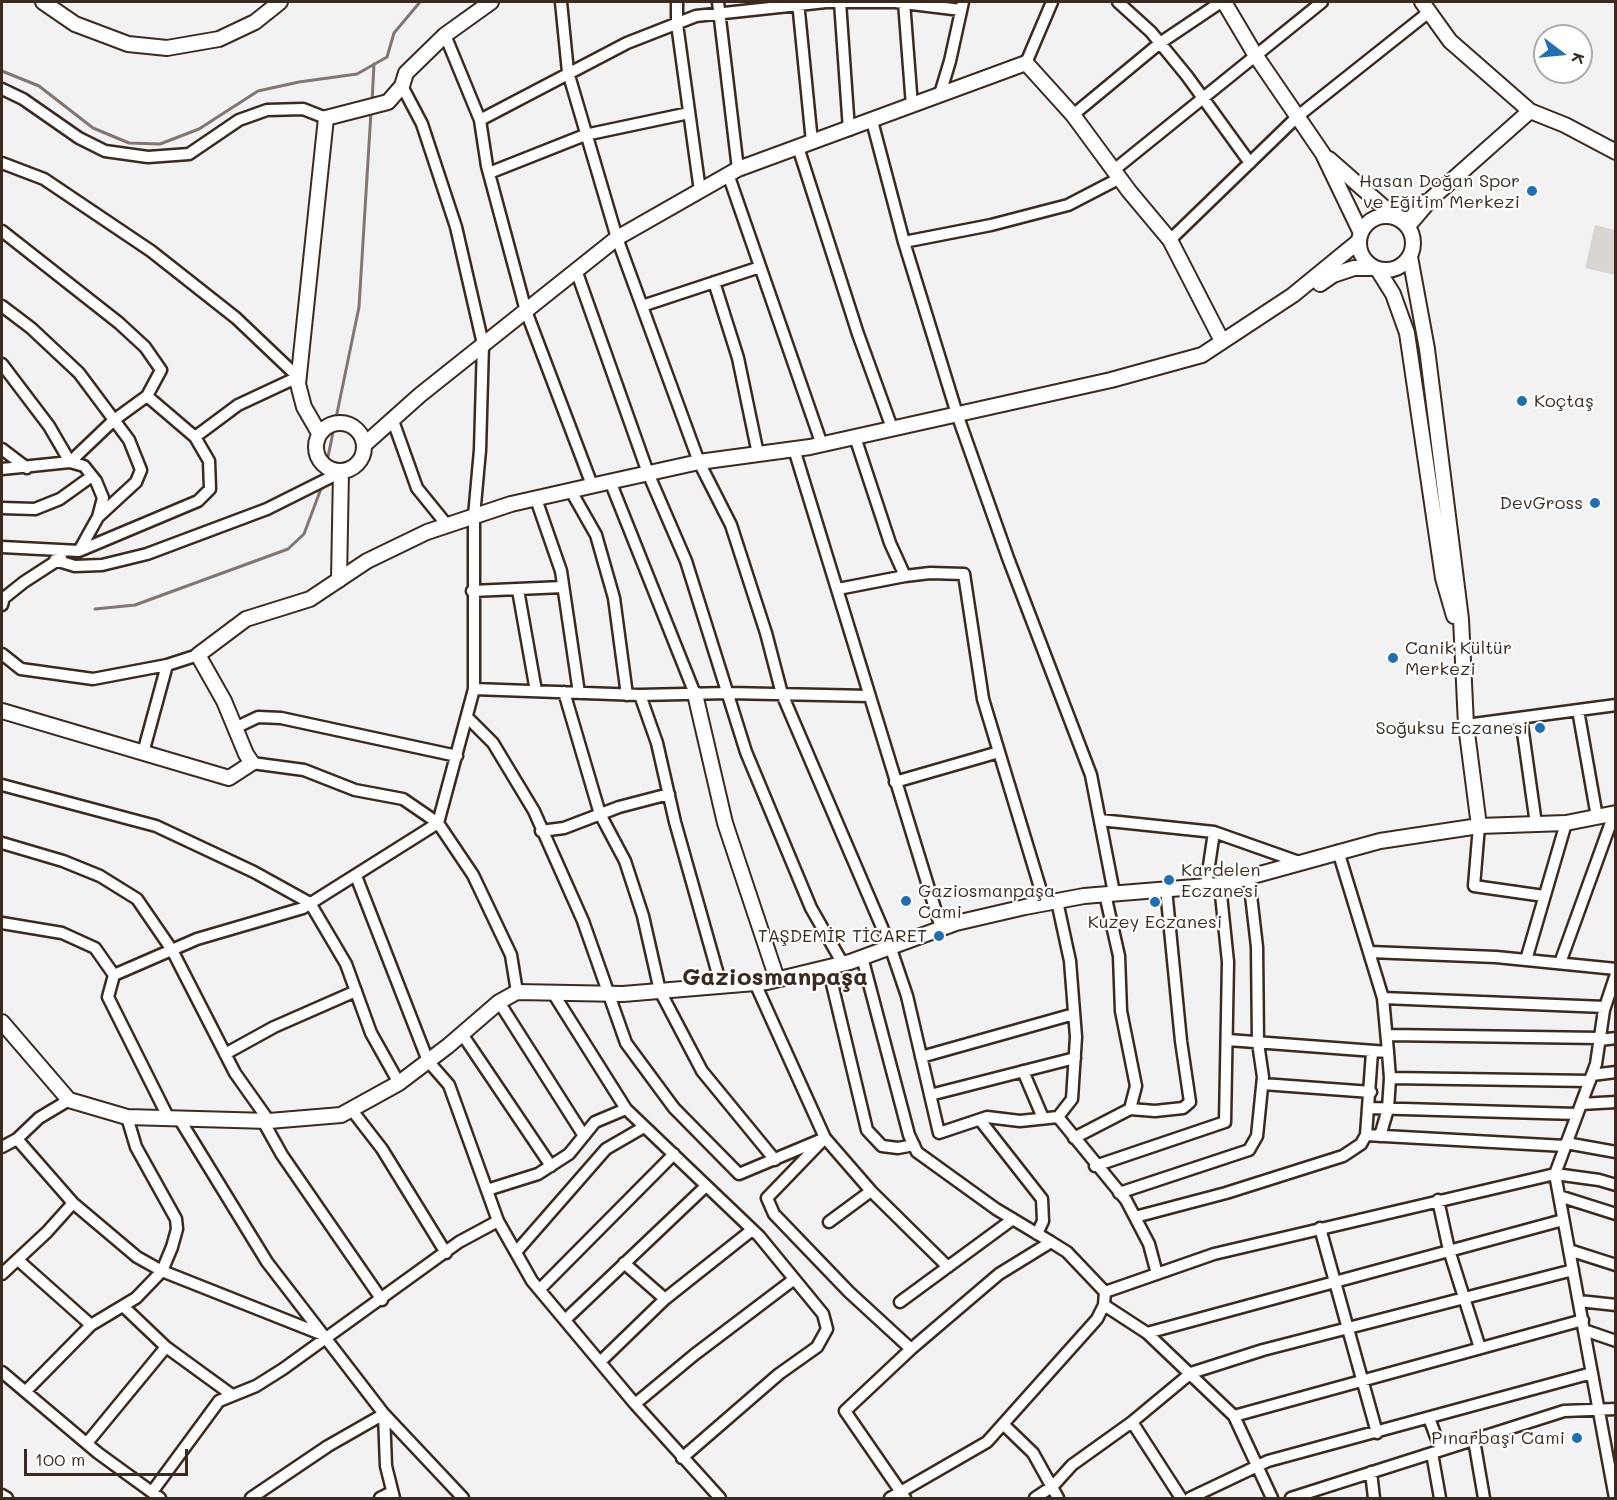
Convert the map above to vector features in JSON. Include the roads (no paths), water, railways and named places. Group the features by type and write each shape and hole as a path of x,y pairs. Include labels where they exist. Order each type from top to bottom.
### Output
{"street":[{"path":"43,2 75,24 128,44 167,48 219,39 255,22 280,2"},
{"path":"2,89 23,99 80,138 105,152 148,157 189,154 239,120 267,110 303,109 326,118 388,102 402,86 406,73 444,35 491,2"},
{"path":"561,2 568,72 617,238 699,462 731,525 766,633 782,694 890,945 907,996 939,1133 987,1117 1020,1121 1058,1117 1072,1099 1075,1058 1070,961 983,699 964,574 930,573 838,589"},
{"path":"677,2 677,24 700,191"},
{"path":"718,2 733,172 760,267 822,445"},
{"path":"840,2 849,130"},
{"path":"480,120 568,72 627,44 696,16 798,4 904,2 962,6 940,94"},
{"path":"904,2 912,106"},
{"path":"56,560 75,566 102,565 147,554 267,509 355,466 360,460 364,445 392,418 617,238 733,172 1026,63 1052,2"},
{"path":"1118,2 1160,43 1250,163"},
{"path":"1073,115 1160,43 1223,2 1256,56 1323,154 1360,237 1363,259 1376,269 1393,294 1407,333 1443,579 1464,649"},
{"path":"904,242 991,225 1068,205 1117,174 1203,98 1322,2"},
{"path":"798,4 805,145 858,334 892,428"},
{"path":"1170,240 1298,116 1426,7 1450,41 1530,111 1565,125 1616,152"},
{"path":"444,35 480,120 489,173 526,311 592,485"},
{"path":"1026,63 1073,115 1170,240 1222,341"},
{"path":"114,975 197,939 303,908 356,876 381,856 438,823 474,689 472,591 474,516 481,440 483,344 456,227 422,124 402,86"},
{"path":"1408,226 1432,198 1530,111"},
{"path":"489,173 585,135 689,113"},
{"path":"319,433 304,407 298,377 326,118"},
{"path":"872,121 904,242 957,414 1008,558 1091,775 1100,820 1119,956 1121,1011 1136,1086 1130,1108"},
{"path":"1323,154 1408,226 1414,241 1410,257 1428,348 1464,649 1466,725 1479,826 1473,886 1545,896"},
{"path":"2,163 44,179 160,258 236,318 298,377"},
{"path":"2,654 21,669 93,679 168,665 198,655 246,619 310,599 368,561 427,532 474,516 571,490 699,462 822,445 1111,380 1202,356 1293,294 1360,237 1365,226 1379,217 1395,217 1432,198"},
{"path":"2,231 111,316 145,347 161,370 147,396 114,420 70,462"},
{"path":"1208,351 1240,340 1333,275 1354,268 1396,269 1410,257"},
{"path":"642,306 760,267"},
{"path":"576,270 648,473 686,561 746,752 811,908 843,964"},
{"path":"714,282 738,358 758,454"},
{"path":"2,306 31,328 79,373 129,440 141,470 136,482 98,517"},
{"path":"2,364 49,426 70,462"},
{"path":"195,437 238,405 298,377"},
{"path":"2,605 4,598 56,560 198,501 210,489 209,461 195,437 147,396"},
{"path":"392,418 417,488 447,525"},
{"path":"341,472 326,468 320,463 315,448 319,433 331,424 345,423 358,431 364,445"},
{"path":"855,437 890,543 905,576"},
{"path":"2,449 27,468"},
{"path":"794,449 941,928"},
{"path":"2,469 70,462 84,466 103,498 98,517 79,551"},
{"path":"339,580 341,472"},
{"path":"2,508 35,509 60,499 92,476"},
{"path":"610,481 695,694 725,823 777,979"},
{"path":"571,490 596,535 614,598 627,695"},
{"path":"536,499 561,571 579,693"},
{"path":"2,547 79,551"},
{"path":"472,591 563,587"},
{"path":"518,590 536,692"},
{"path":"198,655 224,701 252,763"},
{"path":"142,753 168,665"},
{"path":"474,689 627,695 728,693 870,696"},
{"path":"564,692 600,814 625,861 643,916 660,991 702,1071 775,1160"},
{"path":"640,695 657,743 721,985"},
{"path":"1466,725 1616,705"},
{"path":"1578,710 1597,817"},
{"path":"2,711 229,778 252,763 304,770 355,790 403,799 438,823 478,885 511,955 517,992"},
{"path":"235,728 258,717 281,718 457,756"},
{"path":"467,717 493,743 534,811 583,921 626,1043 674,1108 739,1174 825,1138"},
{"path":"1521,718 1536,824"},
{"path":"896,782 999,752"},
{"path":"2,785 156,826 254,872 310,903 346,964 371,1033 399,1083"},
{"path":"541,831 564,828 600,814 669,794"},
{"path":"2,1022 69,1100 127,1117 266,1121 341,1115 399,1083 499,1002 517,992 608,994 755,983 843,964 941,928 1051,902 1109,894 1220,885 1380,841 1479,826 1566,823 1615,813"},
{"path":"1560,963 1615,813"},
{"path":"1100,820 1214,832 1299,862"},
{"path":"1526,960 1566,823"},
{"path":"1206,886 1214,832"},
{"path":"2,843 63,861 100,876 137,899 172,950 235,1073 266,1121 282,1155 382,1300"},
{"path":"1338,851 1383,998 1390,1078 1388,1108 1380,1136"},
{"path":"356,876 428,1061 449,1085 498,1221 516,1252 540,1290 635,1404 720,1498"},
{"path":"1119,1193 1249,1150 1257,1136 1263,1084 1258,1043 1257,947 1249,878"},
{"path":"1095,1166 1225,1122 1228,962 1220,885"},
{"path":"1074,1137 1130,1108 1155,1112 1183,1108 1190,1102 1180,1041 1166,889"},
{"path":"2,923 62,933 95,948 114,975"},
{"path":"1370,952 1526,960 1616,969"},
{"path":"862,957 916,1152 1013,1219 1067,1252 1105,1292 1104,1305 1097,1319 987,1442 903,1495 890,1498"},
{"path":"828,967 867,1130 882,1146 898,1148 914,1145"},
{"path":"1615,1498 1555,1174 1591,1078 1616,974"},
{"path":"114,975 108,997 174,1120 267,1262 384,1414 462,1498"},
{"path":"755,983 825,1138 871,1191 948,1267"},
{"path":"225,1053 274,1027 356,991"},
{"path":"553,993 626,1109 752,1230 781,1261 793,1280 823,1314 827,1329 817,1347 779,1374 682,1458"},
{"path":"1383,998 1608,1008"},
{"path":"499,1002 584,1136"},
{"path":"921,1056 1074,1014"},
{"path":"462,1034 551,1166"},
{"path":"1388,1035 1616,1038"},
{"path":"1228,1040 1388,1053"},
{"path":"1135,1217 1226,1193 1343,1156 1361,1144 1366,1135 1371,1092 1372,1052"},
{"path":"930,1095 1075,1058"},
{"path":"1023,1071 1043,1118"},
{"path":"1390,1078 1591,1078 1616,1072"},
{"path":"1263,1084 1371,1092"},
{"path":"2,1147 17,1139 39,1118 69,1100"},
{"path":"1369,1108 1579,1109 1616,1102"},
{"path":"351,1109 382,1149 446,1253"},
{"path":"487,1190 538,1174 569,1154 595,1122 626,1109"},
{"path":"26,1392 91,1325 124,1307 162,1271 177,1229 176,1219 136,1147 127,1117"},
{"path":"1058,1117 1095,1166 1119,1193 1135,1217 1149,1244 1157,1274"},
{"path":"980,1120 1042,1199 1043,1221 1037,1234"},
{"path":"516,1252 606,1149 644,1126"},
{"path":"1366,1135 1566,1145 1616,1152"},
{"path":"825,1138 767,1197 774,1214 849,1292 911,1349"},
{"path":"17,1139 73,1203 137,1257 162,1271 326,1336"},
{"path":"540,1290 675,1154"},
{"path":"1105,1292 1214,1254 1555,1174 1599,1180 1616,1185"},
{"path":"565,1320 706,1186"},
{"path":"829,1222 871,1191"},
{"path":"1559,1196 1616,1214"},
{"path":"1438,1200 1449,1250 1480,1348"},
{"path":"2,1274 73,1203"},
{"path":"900,1302 1013,1219"},
{"path":"1147,1333 1563,1220"},
{"path":"2,1372 87,1443 156,1495 219,1401 256,1386 283,1369 326,1336 382,1300 459,1242 498,1221"},
{"path":"1320,1228 1360,1380 1377,1433"},
{"path":"600,1362 665,1299 752,1230"},
{"path":"903,1495 846,1411 911,1349 999,1274 1051,1242"},
{"path":"1569,1250 1616,1265"},
{"path":"18,1260 91,1325"},
{"path":"624,1263 665,1299"},
{"path":"1035,1498 1053,1486 1072,1465 1132,1422 1191,1373 1263,1350 1573,1270"},
{"path":"635,1404 694,1355 793,1280"},
{"path":"1579,1301 1616,1305"},
{"path":"1104,1305 1147,1333 1234,1416 1272,1498"},
{"path":"124,1307 166,1347 232,1395"},
{"path":"1234,1416 1480,1348 1583,1325 1616,1341"},
{"path":"87,1443 166,1347"},
{"path":"1190,1498 1256,1466 1592,1373"},
{"path":"1296,1498 1564,1411 1616,1409"},
{"path":"380,1498 393,1495 386,1466 384,1414"},
{"path":"251,1498 328,1446 384,1414"},
{"path":"1429,1419 1437,1452 1440,1498"},
{"path":"1132,1422 1181,1498"},
{"path":"1003,1424 1033,1453 1058,1498"},
{"path":"1474,1440 1484,1498"},
{"path":"1371,1472 1374,1498"}],"waterway":[{"path":"2,71 39,86 93,128 129,143 160,144 199,129 258,91 299,82 357,74 387,57 394,33 420,2"},
{"path":"372,102 374,64"},
{"path":"324,476 359,307 371,112"},
{"path":"95,609 135,605 288,549 304,534 322,486"}],"place":[{"name":"Hasan Doğan Spor ve Eğitim Merkezi","path":"1532,191"},
{"name":"Koçtaş","path":"1522,401"},
{"name":"DevGross","path":"1595,503"},
{"name":"Canik Kültür Merkezi","path":"1393,658"},
{"name":"Soğuksu Eczanesi","path":"1540,728"},
{"name":"Kardelen Eczanesi","path":"1169,880"},
{"name":"Gaziosmanpaşa Cami","path":"906,901"},
{"name":"Kuzey Eczanesi","path":"1155,902"},
{"name":"TAŞDEMİR TİCARET","path":"939,936"},
{"name":"Pınarbaşı Cami","path":"1577,1438"}],"district":[{"name":"Gaziosmanpaşa","path":"775,978"}]}
